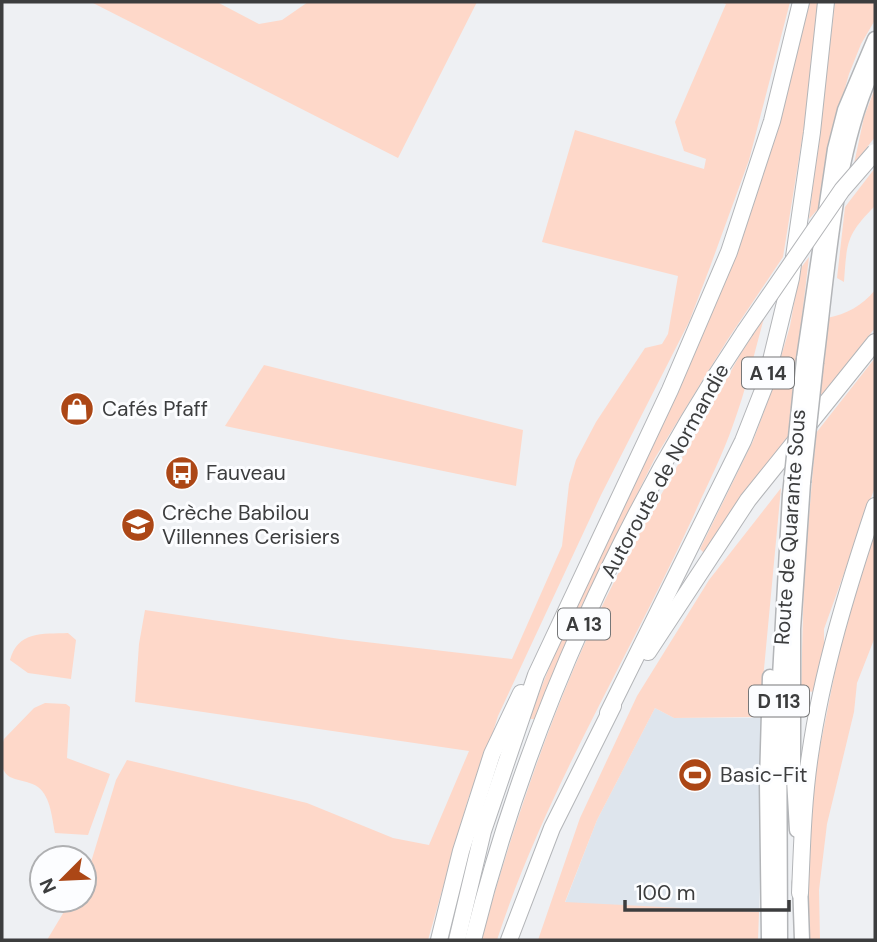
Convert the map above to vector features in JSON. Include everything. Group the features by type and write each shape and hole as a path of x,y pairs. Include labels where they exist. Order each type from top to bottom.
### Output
{"highway":[{"path":"457,940 483,831 536,675 670,390 729,252 772,121 801,2"},
{"name":"A 14","path":"608,713 738,452 765,385 792,278 826,2"},
{"name":"Autoroute de Normandie","path":"473,940 513,808 550,703 599,588 670,451 745,331 842,190 875,152"},
{"path":"509,940 552,828 608,713 748,500 875,342"},
{"path":"800,893 804,812 814,733 840,621 875,506"},
{"path":"439,940 461,851 492,754 519,695 536,675"}],"main road":[{"name":"Route de Quarante Sous","path":"780,940 779,708 790,495 810,360 835,149 845,110 875,39"},
{"name":"Route de Quarante Sous","path":"789,940 787,696 810,360 849,139 875,65"},
{"path":"769,940 769,684 788,516"},
{"path":"793,629 793,762 802,940"}],"shaded area":[{"path":"91,2 217,2 259,24 282,20 308,2 477,2 398,158"},
{"path":"720,2 790,2 749,160 689,322 601,495 498,716 468,799 428,940 47,940 63,914 98,914 97,844 116,780 127,760 307,803 393,838 429,845 469,751 135,702 139,644 145,610 340,639 512,659 562,546 569,484 576,460 596,422 645,348 662,344 668,334 678,276 542,242 575,130 704,169 706,159 684,151 675,122 726,4"},
{"path":"807,2 819,2 804,127 783,257 728,339 655,458 575,619 536,719 529,719 571,612 730,261 755,197 781,112"},
{"path":"835,2 875,2 875,20 861,44 849,74 832,134 818,209 809,219"},
{"path":"875,88 875,137 854,164 864,117"},
{"path":"875,168 875,206 853,232 846,257 844,282 837,278 845,207"},
{"path":"809,257 788,436 704,553 700,549 753,441 769,398 790,326 800,269"},
{"path":"875,290 875,328 820,397 827,318 854,308"},
{"path":"764,318 738,412 714,472 563,779 539,831 497,940 481,940 540,755 596,620 663,492 741,353"},
{"path":"875,358 875,487 824,629 824,661 817,692 801,691 804,577 816,433"},
{"path":"264,365 523,430 516,486 225,426"},
{"path":"781,488 761,701 755,717 674,718 655,708 597,820 565,902 759,912 758,940 538,940 580,818 637,696 709,580"},
{"path":"875,520 875,637 857,683 854,712 827,824 819,890 820,940 810,940 806,817 845,622"},
{"path":"68,633 76,640 71,679 28,673 10,660 25,639 40,634"},
{"path":"45,703 66,704 70,707 67,758 110,774 88,835 55,833 50,808 42,791 32,784 10,777 3,768 4,739 34,708"},
{"path":"655,708 674,718 764,718 759,912 565,903 597,820"}],"place":[{"name":"Cafés Pfaff","path":"77,409"},
{"name":"Fauveau","path":"182,473"},
{"name":"Crèche Babilou Villennes Cerisiers","path":"138,525"},
{"name":"Basic-Fit","path":"695,775"}]}
